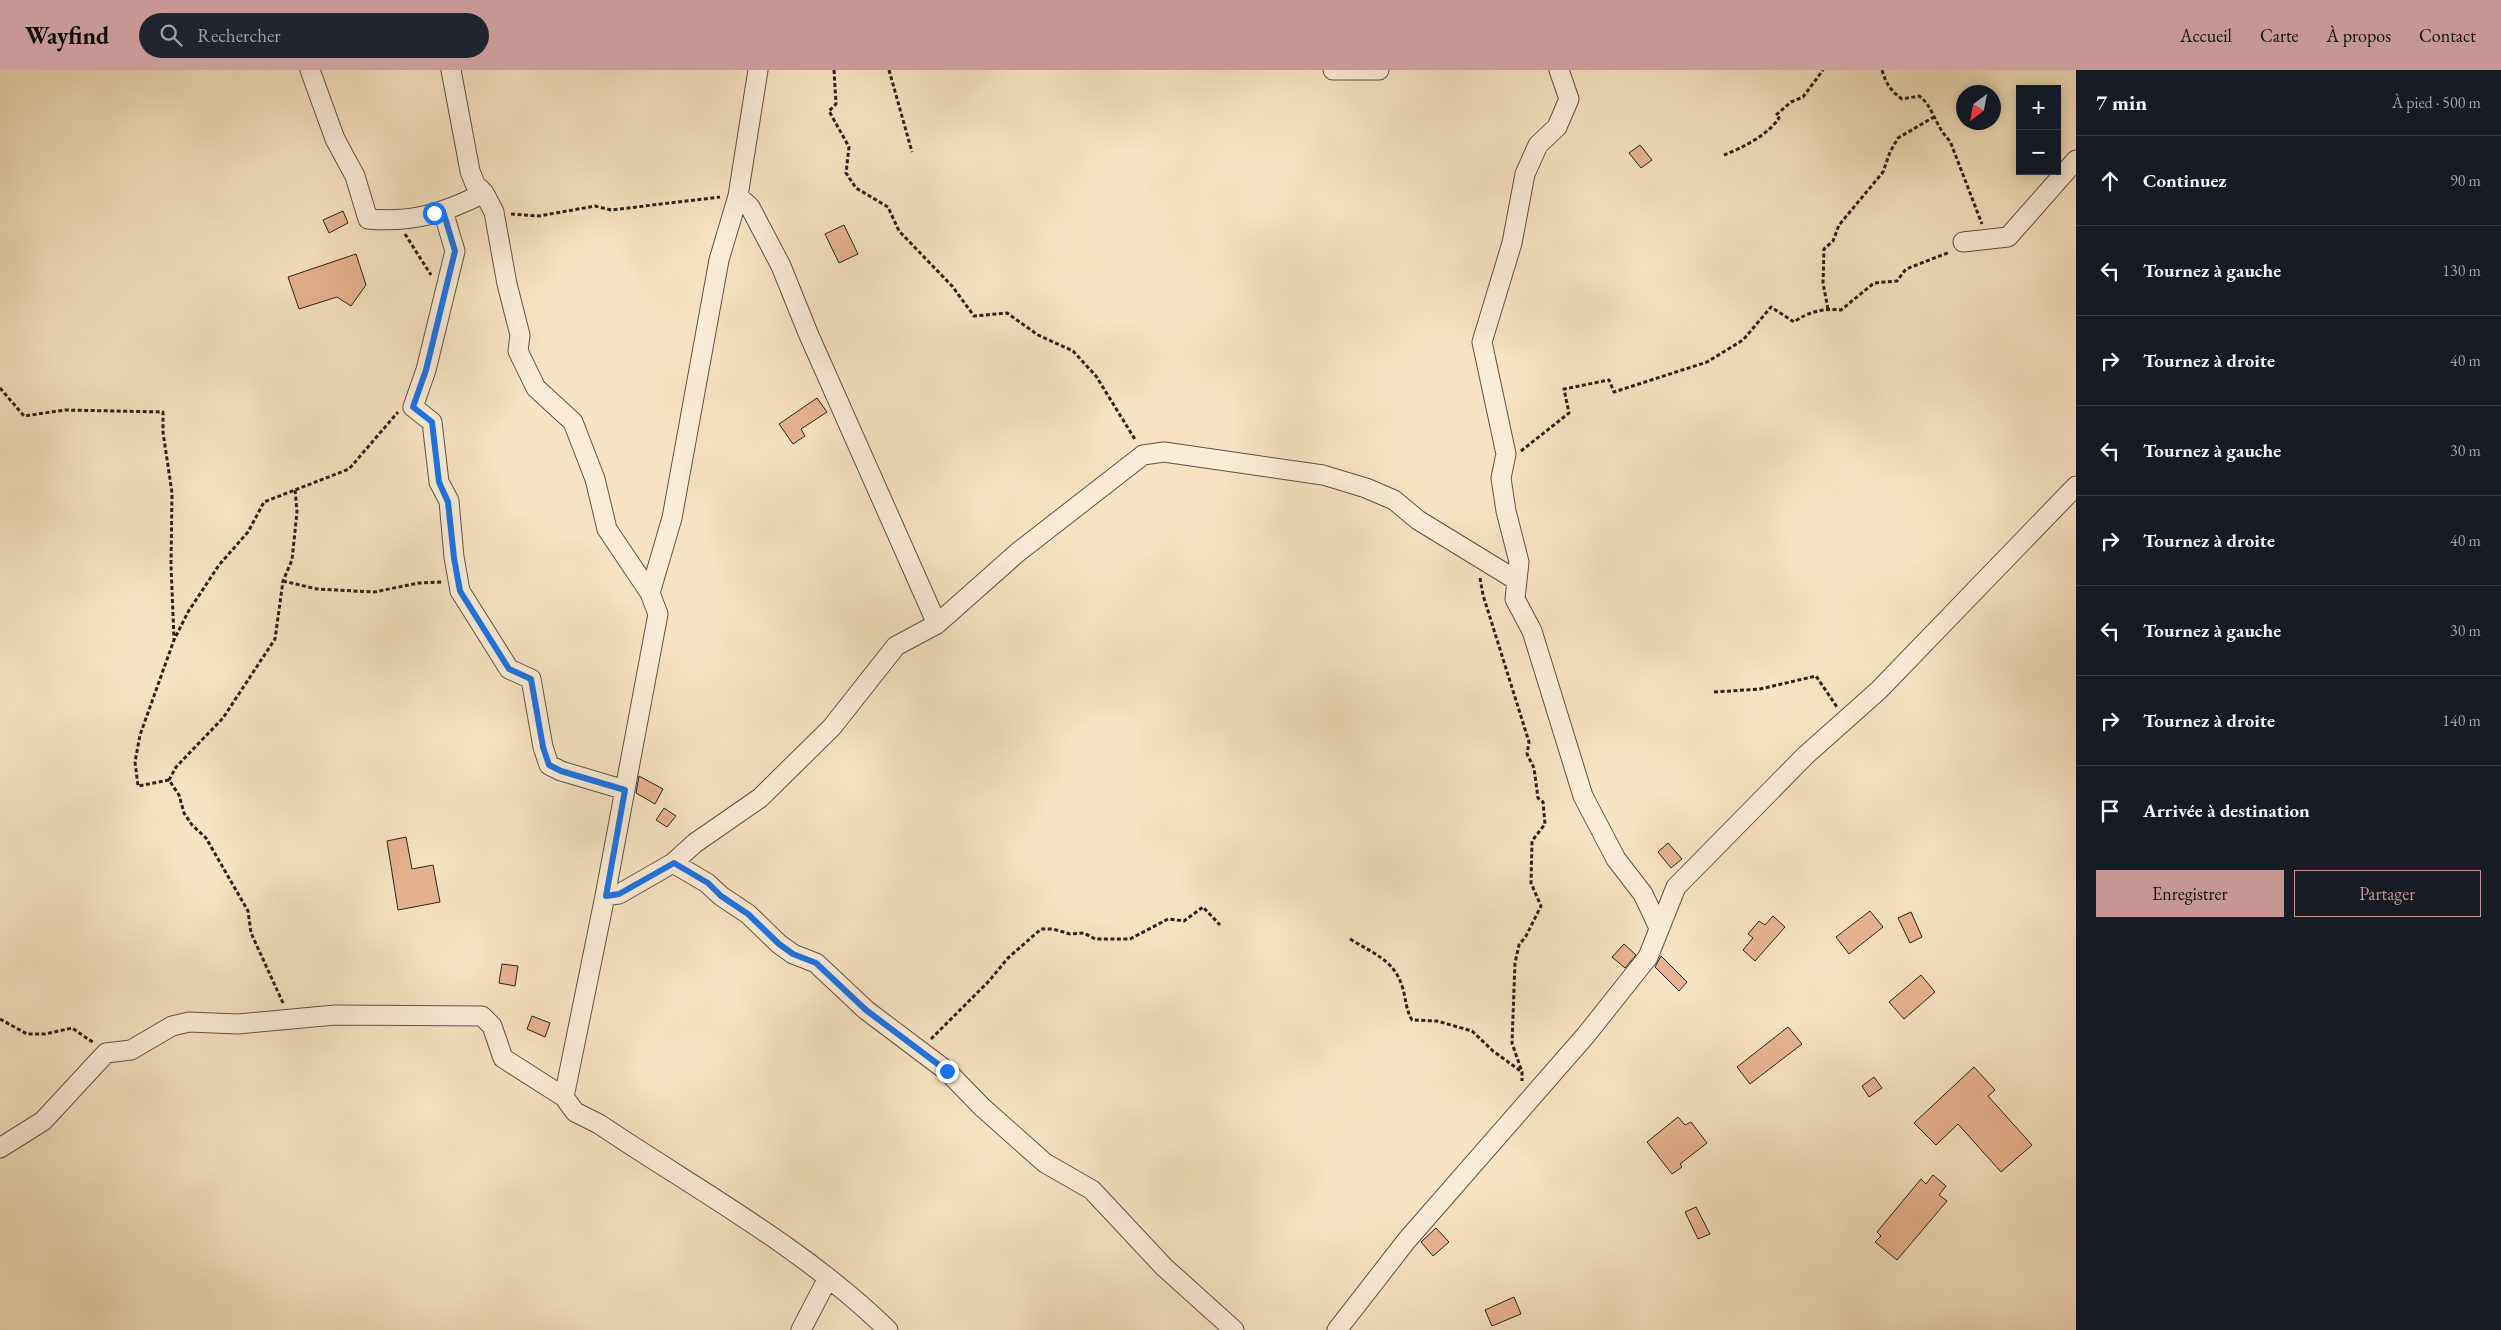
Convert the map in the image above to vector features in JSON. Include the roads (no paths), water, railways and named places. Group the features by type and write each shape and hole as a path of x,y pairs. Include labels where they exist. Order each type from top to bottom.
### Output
{"street":[{"path":"310,70 335,138 355,176 368,219 396,221 443,211 484,193"},
{"path":"451,70 470,171 475,184 484,193 494,212 507,284 520,335 518,351 536,388 574,422 596,479 606,529 650,594 658,614 606,896 564,1097"},
{"path":"650,594 672,518 718,260 738,196 758,70"},
{"path":"1333,70 1379,70"},
{"path":"1559,70 1570,98 1557,127 1538,145 1525,174 1512,243 1482,342 1506,454 1500,478 1519,562 1515,599 1532,631 1582,796 1616,859 1643,894 1659,928"},
{"path":"1963,242 2008,237 2076,160"},
{"path":"738,196 750,207 781,266 812,342 937,624"},
{"path":"443,211 455,251 426,370 413,407 432,422 439,482 448,502 454,558 460,591 509,669 531,679 543,747 549,765 561,771 625,790"},
{"path":"606,896 619,894 674,863 695,843 760,798 832,727 896,646 937,624 1017,553 1143,455 1164,452 1323,475 1366,488 1394,500 1418,520 1516,580"},
{"path":"1337,1330 1408,1240 1586,1035 1648,957 1676,887 1806,755 1879,690 2076,486"},
{"path":"674,863 708,883 721,896 748,914 779,944 793,954 816,963 866,1010 947,1071 982,1107 1045,1163 1092,1190 1164,1267 1234,1330"},
{"path":"0,1148 43,1121 106,1053 131,1050 172,1026 189,1022 238,1024 286,1018 335,1015 482,1016 492,1026 503,1058 564,1097 575,1112 599,1124 735,1211 857,1300 888,1330"},
{"path":"801,1330 828,1278"}]}
